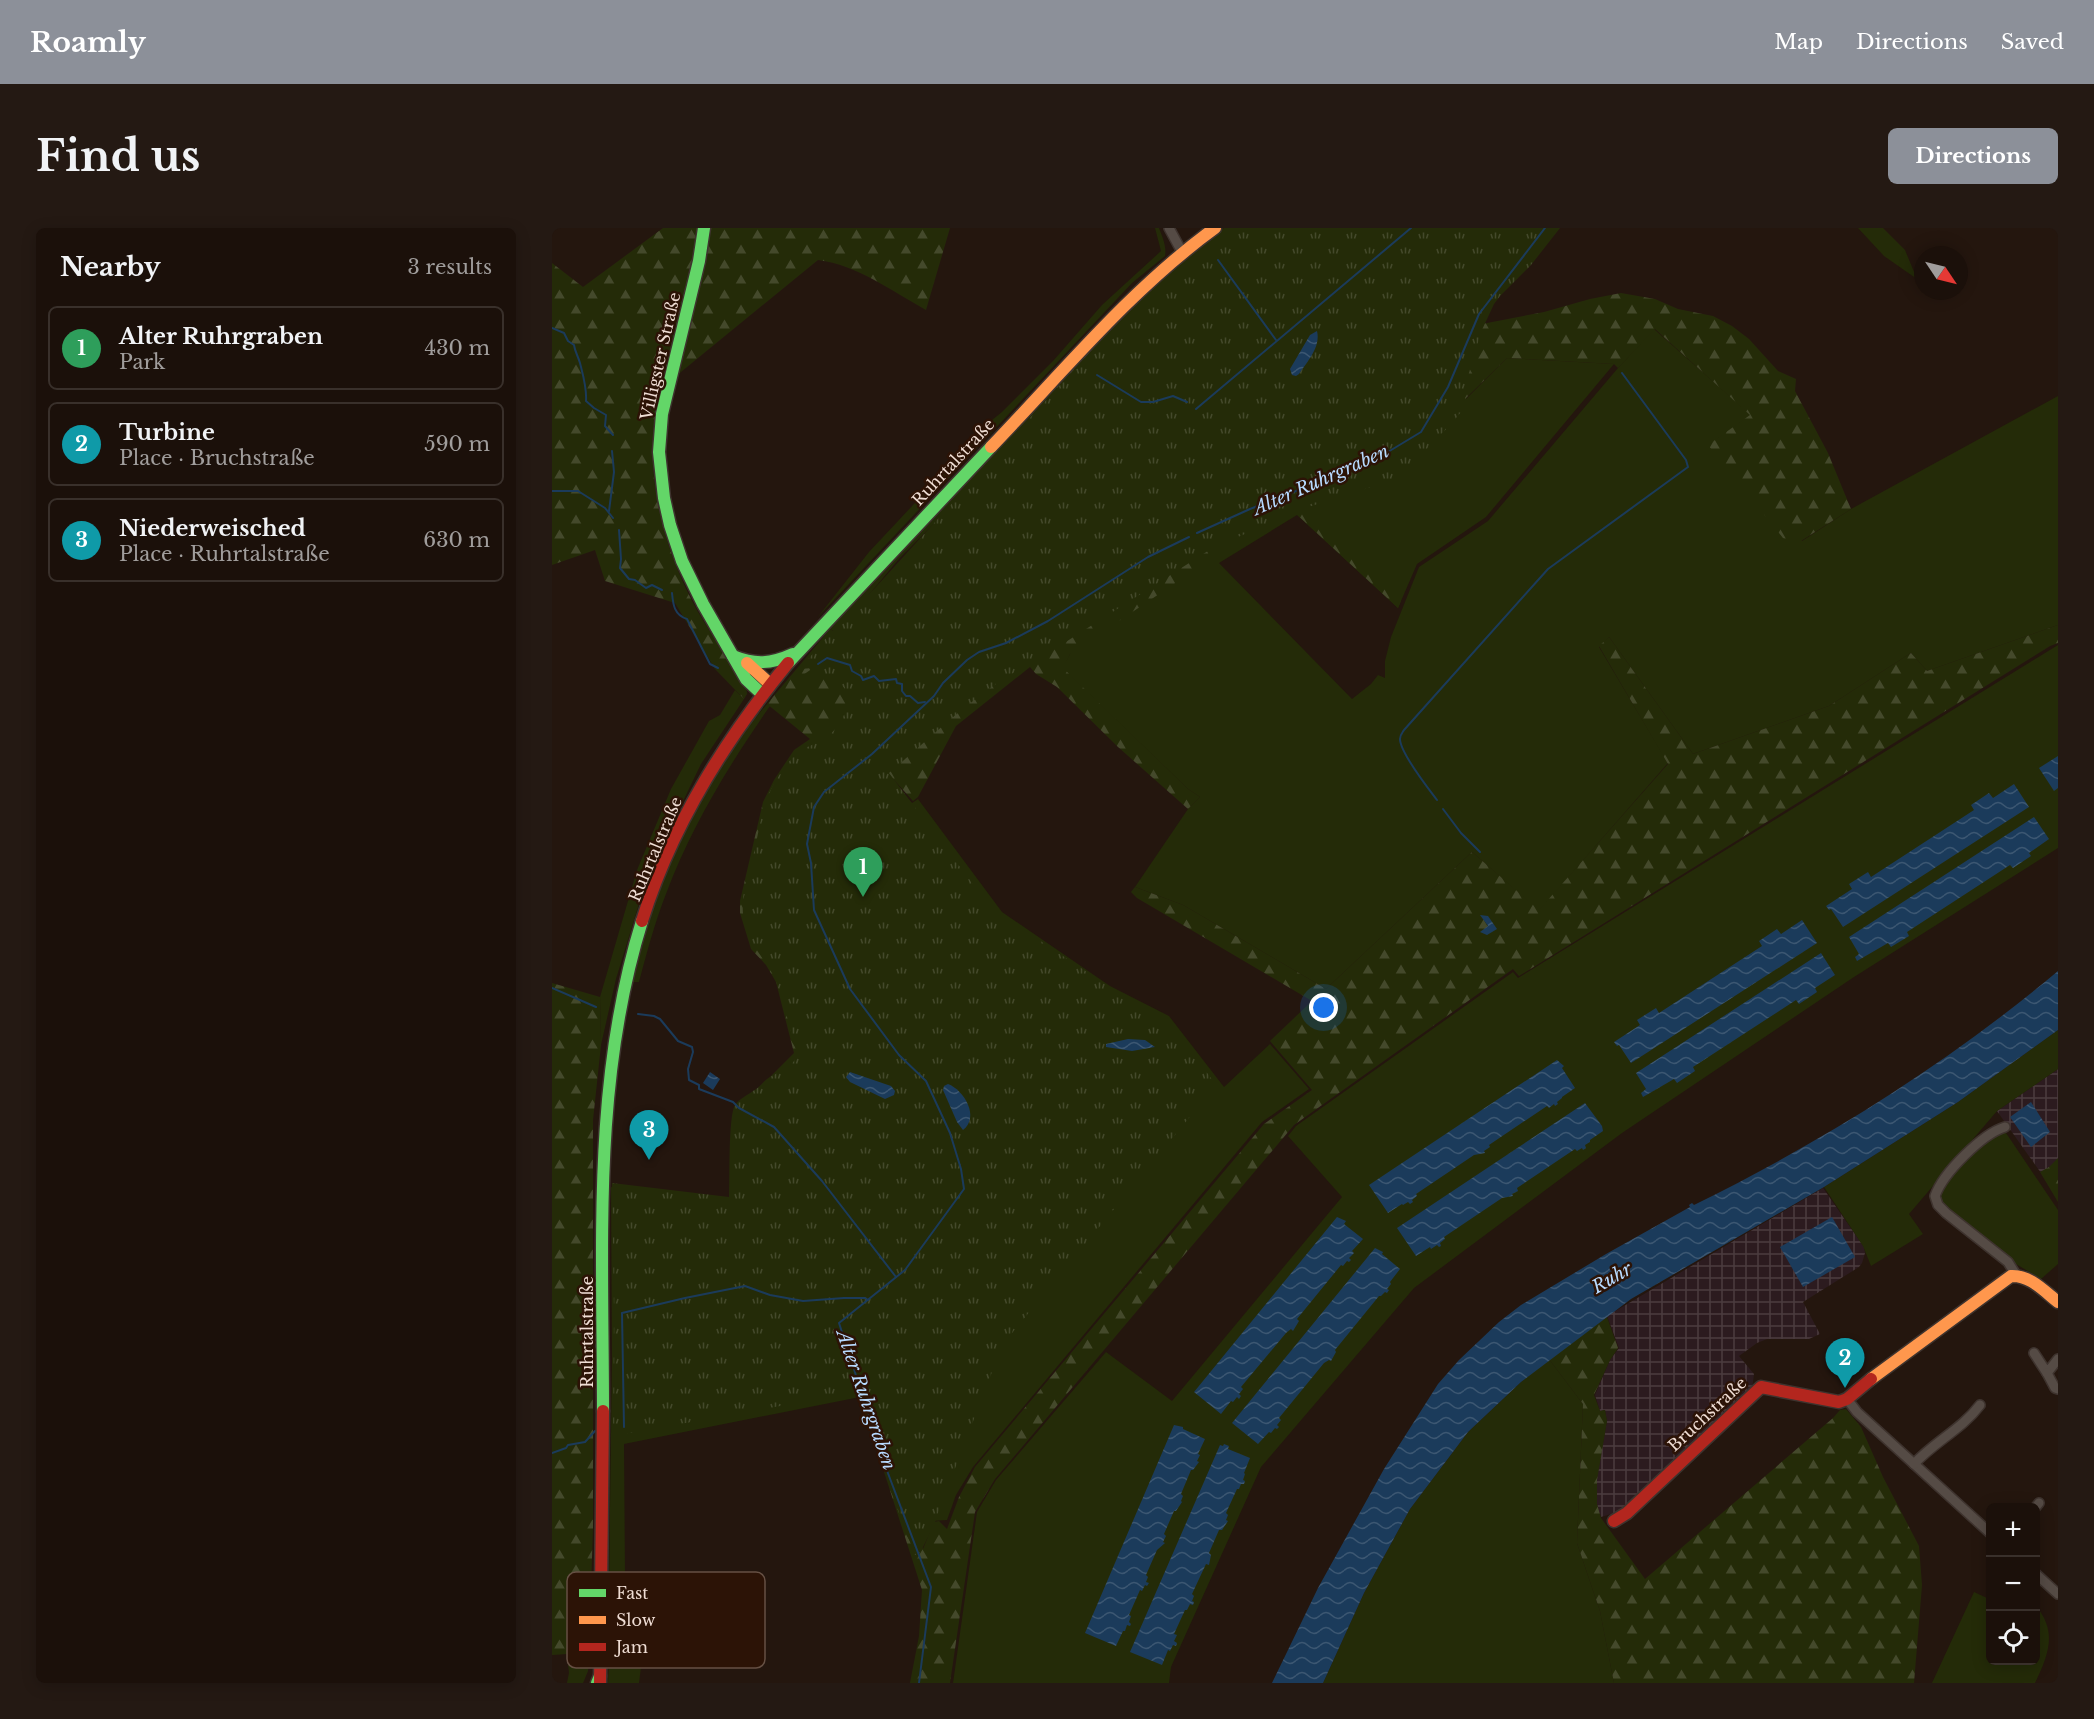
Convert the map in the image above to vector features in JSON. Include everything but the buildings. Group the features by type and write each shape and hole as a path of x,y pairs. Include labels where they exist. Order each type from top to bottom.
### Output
{"main road":[{"name":"Villigster Straße","path":"704,228 699,261 662,414 659,452 664,498 679,552 703,604 746,679 766,689"},
{"name":"Ruhrtalstraße","path":"602,1572 603,1190 606,1110 622,994 654,888 670,846 703,782 732,735 797,652 1149,280 1215,228"},
{"path":"733,656 754,664 775,662 797,652"},
{"path":"746,662 766,689"},
{"path":"1847,1400 1856,1390 2004,1279 2016,1275 2025,1278 2058,1302"},
{"name":"Bruchstraße","path":"1614,1521 1627,1513 1761,1387 1787,1390 1839,1402 1847,1400"}],"street":[{"path":"1169,228 1182,252"},
{"path":"2005,1127 1988,1135 1971,1149 1938,1188 1935,1196 1938,1204 1946,1213 2008,1262 2016,1275"},
{"path":"2034,1353 2055,1388 2058,1389"},
{"path":"2047,1373 2058,1359"},
{"path":"1847,1400 1857,1412 1986,1529"},
{"path":"1914,1464 1969,1419 1980,1405"},
{"path":"2040,1578 2058,1594"}],"shaded area":[{"path":"2058,1069 2058,1197 1997,1111"},
{"path":"1823,1188 1864,1247 1865,1253 1859,1267 1803,1302 1820,1334 1809,1339 1767,1339 1739,1356 1754,1374 1751,1396 1624,1510 1601,1517 1597,1504 1597,1477 1607,1421 1605,1410 1600,1411 1595,1395 1610,1360 1619,1348 1607,1316"}],"green space":[{"path":"663,228 698,228 693,263 657,404 653,436 655,488 667,540 686,589 698,612 746,685 747,694 744,699 715,669 675,603 605,581 595,550 552,565 552,263 583,287"},
{"path":"710,228 950,228 926,310 860,273 847,267 818,260 676,376 701,280"},
{"path":"1155,228 1159,228 1163,238 1165,256 1132,283 817,618 869,552 971,443 982,428 1002,412 1053,361 1102,305 1161,251"},
{"path":"1224,228 1296,228 1193,534 1214,557 1070,654 1063,668 1188,789 1200,797 1188,809 1118,747 1057,687 1036,674 1030,667 956,726 918,797 913,801 877,761 860,991 794,1081 769,1078 794,1053 776,982 766,965 751,949 740,913 740,901 763,802 774,780 794,750 810,739 767,704 830,629 879,659 1079,412 1055,385 1147,289"},
{"name":"Alter Ruhrgraben","path":"1227,228 1560,228 1531,265 1494,304 1481,332 1464,390 1466,406 1399,478 1299,510 1211,549 1036,661 997,683 959,712 889,773 991,908 1177,1032 1216,1085 1008,1338 992,1372 935,1523 920,1553 915,1555 858,1392 613,1436 612,1183 729,1197 730,1135 735,1105 767,1079 790,1066 796,1058 797,1053 775,979 748,935 743,902 761,818 769,794 783,770 797,753 831,733 840,723 846,710 847,694 839,683 825,678 803,675 813,668 800,669 1141,296 1178,263"},
{"path":"1411,228 1551,228 1503,287 1482,324 1466,399 1507,358 1614,364 1486,517 1417,564 1398,608 1297,515 1219,563 1352,699 1371,684 1378,675 1385,678 1385,661 1391,637 1419,567 1488,521 1654,329 1751,415 1709,445 1802,541 1851,509 2058,396 2058,625 1927,671 1911,653 1829,706 1693,754 1609,637 1599,647 1668,763 1539,911 1472,852 1326,989 1183,905 1135,887 1188,809 1200,797 1188,789 1062,668 1308,314"},
{"path":"1858,228 1883,228 1905,250 1914,277 1884,256"},
{"path":"1621,293 1655,299 1678,309 1713,316 1732,326 1749,339 1778,371 1796,379 1795,391 1828,453 1851,509 1801,541 1791,542 1783,538 1708,445 1750,415 1655,329 1618,368 1614,364 1507,358 1465,399 1451,388 1482,324"},
{"path":"1055,385 1059,390 963,494 898,560 837,633 830,629 892,559"},
{"path":"1299,508 1304,509 1401,601 1398,608 1293,511"},
{"path":"2058,625 2058,643 1519,976 1513,969 1294,1125 995,1479 975,1512 950,1683 910,1683 919,1636 922,1590 860,1397 840,1362 845,1318 878,1434 923,1549 934,1522 939,1521 947,1529 959,1497 975,1467 1264,1124 1312,1090 1270,1041 1312,1001 1137,898 1131,892 1135,887 1183,905 1326,989 1472,852 1539,910 1668,764 1599,646 1609,637 1693,754 1829,706 1911,653 1927,671"},
{"path":"2058,645 2058,848 1854,977 1622,1133 1414,1288 1261,1467 1171,1667 1169,1683 953,1683 977,1512 996,1480 1106,1352 1172,1401 1342,1197 1288,1136 1296,1126 1513,972 1518,978"},
{"path":"735,690 744,699 701,764 658,853 642,894 616,979 601,1045 600,997 637,870 671,789 709,721 720,715"},
{"path":"767,704 770,706 726,774 687,845 662,905 639,982 632,982 658,894 678,846 720,769 751,723"},
{"name":"Alter Ruhrgraben","path":"876,763 912,803 918,799 1002,912 1110,986 1169,1016 1224,1087 1270,1044 1309,1089 1262,1122 973,1467 956,1495 947,1520 932,1521 847,1318 855,1389 860,1397 624,1444 625,1572 609,1572 611,1187 620,1189 745,1283"},
{"path":"552,983 600,997 601,1045 593,1120 591,1572 567,1572 567,1654 552,1655"},
{"path":"2058,1030 2058,1069 1997,1111 1909,1214 1923,1234 1871,1266 1863,1246 1824,1187 1958,1102"},
{"path":"2004,1130 2058,1210 2058,1264 2041,1279 2011,1261 1945,1209 1938,1199 1943,1188 1965,1159"},
{"path":"2058,1158 2058,1202 2040,1172"},
{"path":"1607,1317 1618,1348 1594,1395 1600,1411 1605,1410 1607,1421 1597,1480 1597,1504 1601,1518 1645,1579 1840,1410 1846,1409 1861,1427 1883,1477 1919,1546 1922,1585 1914,1683 1614,1683 1600,1611 1577,1543 1583,1404 1549,1359"},
{"path":"1549,1359 1583,1404 1577,1543 1600,1611 1614,1683 1323,1683 1364,1593 1410,1509 1468,1432"},
{"path":"1974,1592 1986,1598 1986,1665 2040,1665 2040,1612 2043,1616 2047,1625 2049,1644 2035,1683 1932,1683"},
{"path":"568,1668 588,1668 583,1683 567,1683"},
{"name":"Alter Ruhrgraben","path":"609,1668 641,1668 639,1683 608,1683"}],"water":[{"path":"1317,331 1317,343 1312,354 1299,374 1292,375 1290,369 1310,335"},
{"path":"2058,756 2058,788 2054,791 2039,768"},
{"path":"2014,784 2029,807 1843,927 1831,909 1829,910 1826,906 1852,889 1849,884 1868,872 1871,877 1974,810 1971,805 1989,793 1993,798"},
{"path":"2034,817 2049,839 2029,853 2031,856 2013,868 2010,865 1907,932 1909,936 1891,947 1888,943 1857,961 1855,957 1859,954 1849,937"},
{"path":"1480,915 1488,916 1497,929 1487,935 1480,932 1488,926"},
{"path":"1802,920 1817,943 1631,1063 1619,1045 1617,1046 1614,1042 1640,1025 1637,1020 1656,1008 1659,1013 1762,946 1759,941 1777,929 1781,934"},
{"path":"1821,953 1835,975 1815,988 1817,992 1799,1004 1796,1000 1693,1067 1695,1071 1677,1083 1674,1079 1643,1097 1641,1093 1646,1089 1636,1073"},
{"name":"Ruhr","path":"2058,971 2058,1030 1958,1102 1824,1187 1631,1299 1521,1382 1468,1432 1410,1509 1364,1593 1323,1683 1272,1683 1318,1588 1384,1469 1438,1384 1459,1360 1499,1322 1521,1305 1690,1207 1692,1203 1694,1205 1790,1155 1883,1099 1973,1038"},
{"path":"1128,1039 1145,1040 1155,1047 1132,1051 1106,1047 1106,1044"},
{"path":"1557,1060 1564,1066 1562,1068 1575,1088 1562,1097 1557,1102 1558,1104 1549,1108 1547,1106 1489,1145 1485,1153 1474,1155 1416,1194 1417,1196 1410,1204 1408,1202 1402,1204 1388,1213 1369,1185"},
{"path":"710,1072 720,1079 713,1090 703,1083"},
{"path":"850,1072 891,1086 895,1091 894,1095 885,1099 850,1082 846,1077"},
{"path":"948,1084 959,1092 968,1104 970,1118 963,1130 943,1090"},
{"path":"2031,1102 2050,1132 2031,1147 2010,1117"},
{"path":"1585,1103 1602,1126 1603,1131 1585,1145 1586,1148 1577,1151 1575,1149 1517,1188 1518,1191 1512,1194 1513,1196 1502,1198 1444,1237 1445,1239 1440,1243 1441,1246 1437,1245 1431,1249 1430,1247 1416,1256 1397,1228"},
{"path":"1337,1217 1346,1221 1344,1224 1363,1239 1352,1251 1354,1253 1349,1258 1351,1260 1341,1265 1297,1319 1299,1321 1293,1331 1291,1329 1286,1333 1241,1387 1243,1389 1239,1394 1241,1396 1239,1399 1237,1397 1233,1402 1231,1401 1221,1414 1194,1392"},
{"path":"1832,1217 1855,1257 1803,1287 1780,1247"},
{"path":"1375,1248 1383,1252 1382,1254 1400,1269 1390,1282 1387,1289 1389,1290 1379,1296 1335,1350 1331,1361 1324,1363 1279,1418 1281,1420 1277,1425 1279,1427 1269,1432 1258,1444 1232,1423"},
{"path":"1174,1425 1183,1427 1205,1439 1198,1454 1200,1455 1197,1461 1199,1462 1191,1470 1181,1494 1182,1502 1174,1511 1164,1534 1166,1536 1163,1542 1165,1543 1157,1550 1146,1575 1148,1577 1146,1582 1149,1583 1142,1591 1140,1590 1129,1615 1131,1624 1127,1625 1116,1646 1085,1633"},
{"path":"1220,1445 1229,1446 1228,1449 1250,1458 1244,1473 1243,1480 1245,1481 1237,1489 1226,1513 1228,1521 1222,1530 1219,1530 1209,1553 1211,1555 1209,1565 1206,1564 1192,1594 1194,1596 1193,1605 1190,1604 1185,1610 1174,1634 1177,1635 1174,1641 1177,1643 1176,1646 1173,1645 1170,1651 1168,1650 1162,1665 1130,1652"}],"waterway":[{"path":"1196,409 1411,228"},
{"name":"Alter Ruhrgraben","path":"1197,533 1250,509 1373,461 1421,432 1448,387 1479,314 1545,228"},
{"path":"1218,260 1276,340"},
{"path":"552,328 564,333 568,341 574,345 580,363 586,401 606,415 605,426 613,435"},
{"path":"1437,800 1415,770 1401,745 1400,739 1404,730 1548,569 1688,467 1686,460 1622,373"},
{"path":"1097,375 1141,402 1153,402 1173,396 1187,402"},
{"path":"609,511 614,472 612,451"},
{"path":"552,491 578,491 605,508 613,518"},
{"path":"619,530 620,568 629,579 635,580 646,588 652,585 662,590"},
{"name":"Alter Ruhrgraben","path":"919,1683 931,1587 886,1468 839,1323 905,1270 964,1189 961,1169 950,1133 926,1081 899,1055 850,989 814,910 811,863 807,844 814,807 824,792 872,754 934,696 943,683 967,660 979,652 1006,643 1048,621 1148,557 1189,537"},
{"path":"672,593 677,612 687,619 710,664 718,668"},
{"path":"818,664 827,658 850,665 852,671 861,676 863,680 874,676 879,681 896,679 897,683 902,684 902,691 906,696 910,696 918,703 925,702"},
{"path":"1443,809 1461,833 1480,852"},
{"path":"552,988 596,1007"},
{"path":"638,1014 660,1019 678,1041 692,1047 693,1052 688,1069 689,1080 699,1085 699,1089 733,1102 739,1108 774,1127 822,1181 896,1277"},
{"path":"624,1427 622,1313 745,1286 770,1295 803,1301 844,1298 868,1300"},
{"path":"552,1453 568,1445 585,1442 595,1431"}],"traffic: fast":[{"path":"704,228 699,261 662,414 659,452 664,498 682,561 703,604 746,679 762,694"},
{"path":"788,663 991,447"},
{"path":"733,656 763,662 793,654"},
{"path":"603,1411 602,1225 608,1103 615,1042 626,981 642,921"},
{"path":"597,1683 600,1676"}],"traffic: slow":[{"path":"991,447 1126,304 1184,252 1215,228"},
{"path":"747,663 770,684"},
{"path":"1871,1379 2011,1276 2031,1281 2058,1302"}],"traffic: jam":[{"path":"642,921 669,851 703,784 743,722 788,663"},
{"path":"1614,1521 1627,1513 1761,1387 1839,1402 1847,1399 1871,1379"},
{"path":"601,1572 603,1411"},
{"path":"600,1668 600,1683"}],"place":[{"name":"Alter Ruhrgraben","path":"863,897"},
{"name":"Niederweisched","path":"649,1160"},
{"name":"Turbine","path":"1845,1388"}]}
